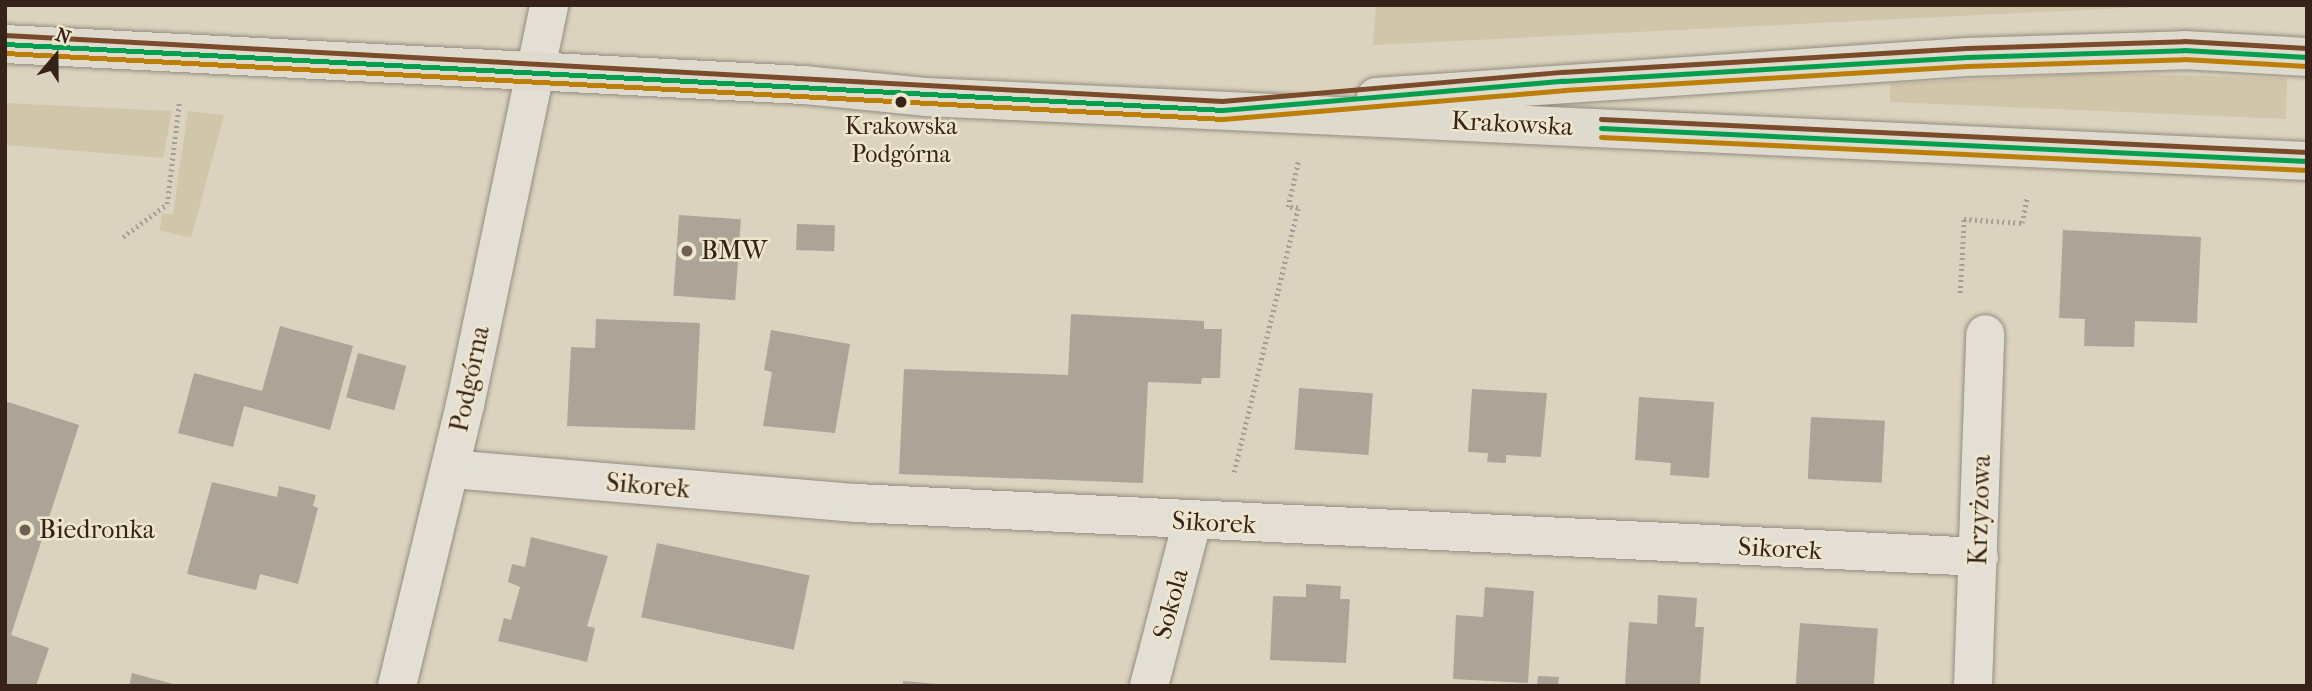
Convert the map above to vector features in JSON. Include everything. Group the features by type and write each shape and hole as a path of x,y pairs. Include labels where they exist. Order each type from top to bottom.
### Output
{"main road":[{"name":"Krakowska","path":"5,44 534,69 804,85 926,97 2307,161"},
{"name":"Krakowska","path":"1222,110 1563,82 1967,57 2184,50 2307,57"}],"street":[{"path":"534,69 549,5"},
{"name":"Podgórna","path":"397,686 450,469 534,69"},
{"name":"Krzyżowa","path":"1973,686 1985,334"},
{"name":"Sikorek","path":"450,469 856,503 1192,522 1979,557"},
{"name":"Sokola","path":"1149,686 1192,522"}],"path":[{"path":"123,237 167,204 179,103"},
{"path":"1248,524 1249,498 1234,475 1298,208 1288,206 1300,155"}],"shaded area":[{"path":"1376,5 2182,5 1373,45"},
{"path":"2088,73 2287,78 2286,119 1890,102 1890,84"},
{"path":"5,103 172,111 163,158 5,145"},
{"path":"188,111 224,115 191,238 160,230 162,214 173,214"}],"building":[{"path":"679,215 741,219 735,300 673,296"},
{"path":"797,224 835,225 834,251 796,250"},
{"path":"2063,230 2201,237 2197,323 2135,321 2134,347 2084,346 2085,319 2059,318"},
{"path":"1071,314 1204,321 1204,329 1222,329 1220,378 1202,378 1201,384 1148,382 1143,483 899,474 904,369 1068,375"},
{"path":"596,319 700,323 695,430 567,426 571,347 595,348"},
{"path":"280,326 353,346 330,430 244,406 233,447 178,433 194,373 262,391"},
{"path":"771,330 850,344 835,433 763,426 772,372 764,370"},
{"path":"358,353 406,366 394,410 346,397"},
{"path":"1299,388 1373,393 1368,455 1295,450"},
{"path":"1472,389 1547,393 1541,457 1506,455 1506,463 1487,462 1488,453 1468,452"},
{"path":"1639,397 1714,402 1709,478 1670,475 1671,463 1635,460"},
{"name":"Biedronka","path":"5,401 79,425 11,635 49,648 36,686 5,686"},
{"path":"1811,417 1885,421 1882,483 1808,479"},
{"path":"212,482 277,497 279,486 316,495 313,506 318,508 298,584 260,574 256,590 187,574"},
{"path":"531,537 608,556 587,626 595,628 587,662 498,641 504,618 511,620 520,587 508,582 512,564 525,567"},
{"path":"657,543 810,575 794,650 641,617"},
{"path":"1306,584 1341,586 1340,599 1350,599 1346,663 1270,660 1273,596 1306,597"},
{"path":"1485,587 1534,591 1528,683 1453,679 1456,615 1483,617"},
{"path":"1658,595 1697,598 1695,627 1704,627 1700,686 1625,685 1629,622 1657,624"},
{"path":"1800,623 1878,628 1874,686 1796,686"},
{"path":"132,673 177,685 177,686 129,686"},
{"path":"1538,676 1559,677 1558,686 1537,686"},
{"path":"903,681 938,684 938,686 903,686"}],"transit line":[{"path":"5,35 1222,101 1562,72 1966,48 2184,41 2307,48"},
{"path":"5,44 1222,110 1563,81 1967,57 2184,50 2307,57"},
{"path":"5,53 1222,119 1564,90 1967,66 2184,59 2307,66"},
{"path":"1601,119 2307,152"},
{"path":"1601,128 2307,161"},
{"path":"1601,137 2307,170"}],"place":[{"name":"Krakowska Podgórna","path":"901,102"},
{"name":"BMW","path":"687,251"},
{"name":"Biedronka","path":"25,530"}]}
